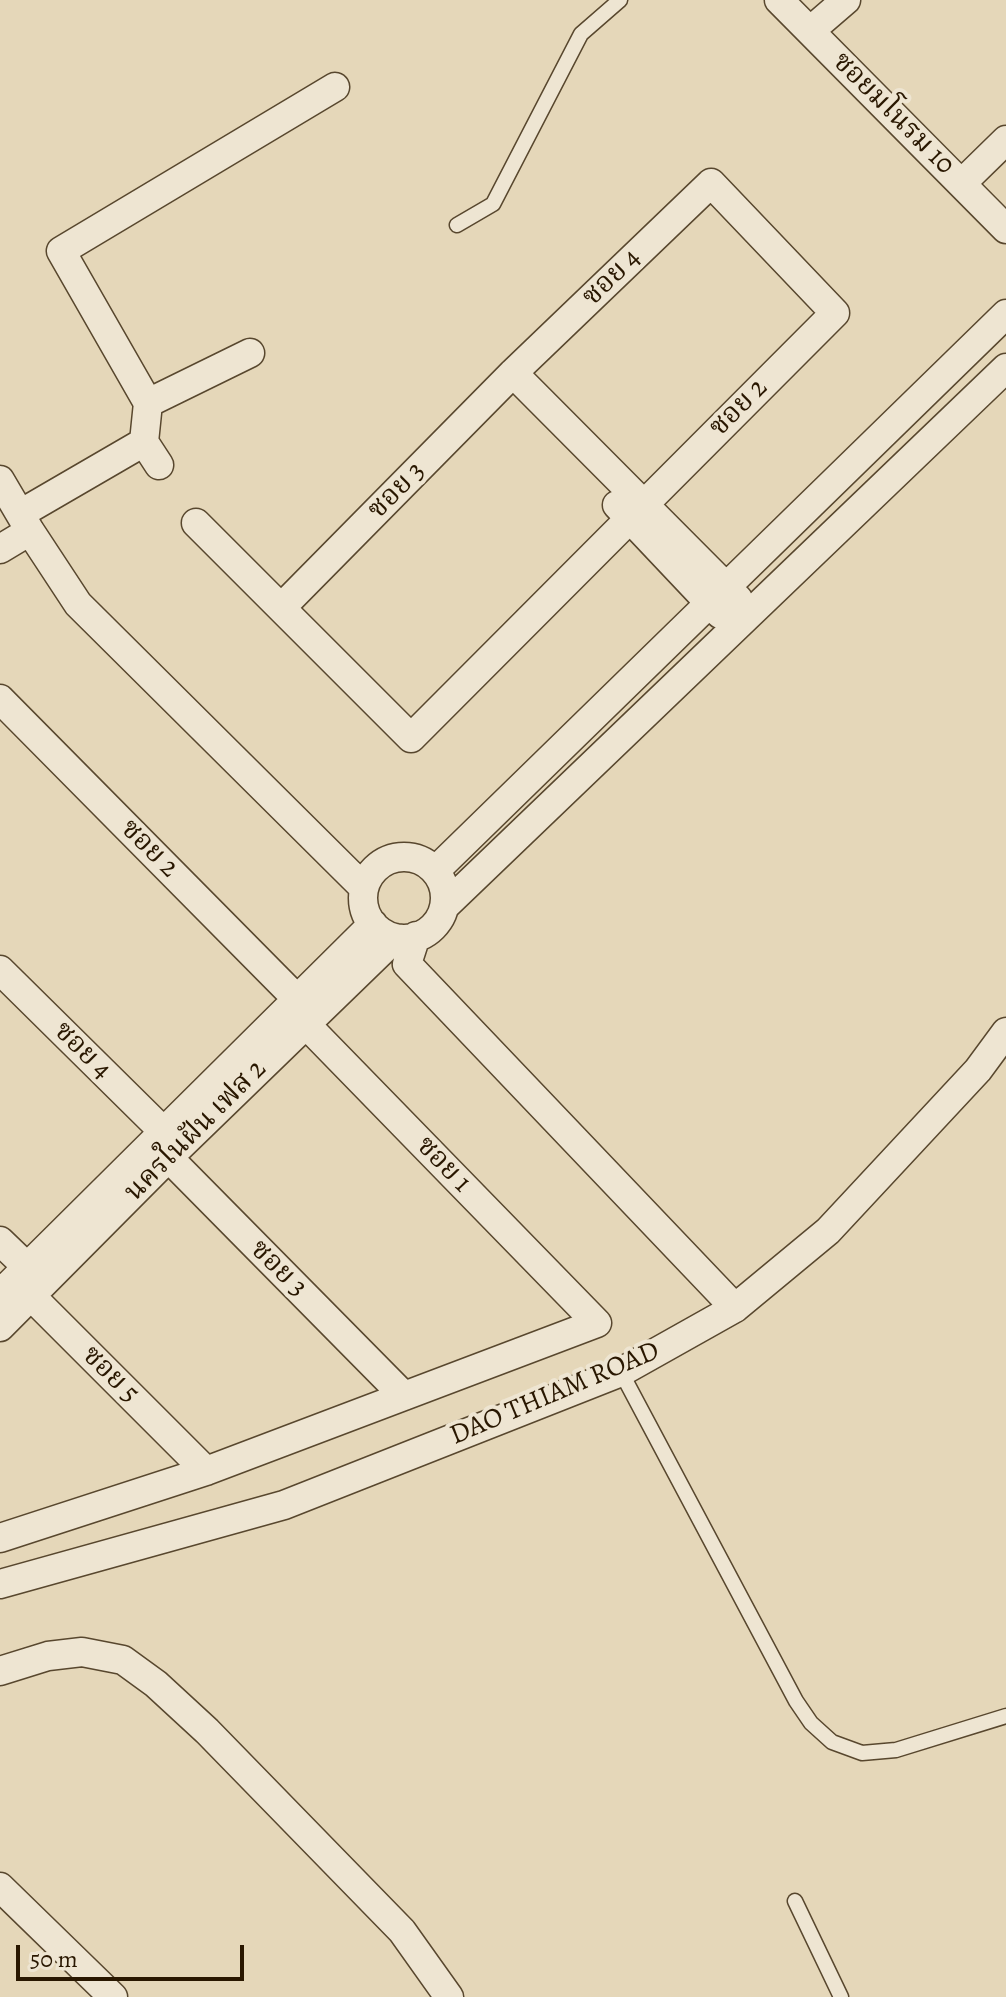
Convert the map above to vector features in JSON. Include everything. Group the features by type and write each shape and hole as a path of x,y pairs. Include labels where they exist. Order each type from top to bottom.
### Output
{"street":[{"name":"ซอยมโนรม 10","path":"779,0 1006,229"},
{"path":"810,31 846,0"},
{"path":"0,549 25,523 151,454 148,403 61,251 335,87"},
{"path":"962,183 1006,140"},
{"name":"ซอย 2","path":"636,511 835,313 711,183"},
{"name":"ซอย 4","path":"506,380 711,183"},
{"path":"435,871 1006,314"},
{"path":"148,403 250,353"},
{"path":"394,933 431,929 444,907 1006,368"},
{"path":"506,380 743,621"},
{"name":"ซอย 3","path":"281,608 506,380"},
{"path":"0,480 78,604 364,888"},
{"path":"196,523 411,738 636,511"},
{"name":"ซอย 2","path":"0,699 297,1010"},
{"path":"444,907 442,882 435,871 414,857 401,857 377,866 364,888 366,914 394,933 407,964 735,1308"},
{"name":"นครในฝัน เฟส 2","path":"0,1327 18,1284 297,1010 394,933"},
{"name":"ซอย 4","path":"0,970 162,1144"},
{"name":"ซอย 1","path":"297,1010 597,1323 404,1396"},
{"name":"DAO THIAM ROAD","path":"0,1584 284,1505 621,1372 735,1308 828,1231 978,1070 1006,1032"},
{"name":"ซอย 3","path":"162,1144 404,1396"},
{"name":"ซอย 5","path":"0,1241 18,1284 206,1471"},
{"path":"0,1537 206,1471 404,1396"},
{"path":"0,1671 48,1656 82,1652 123,1660 156,1684 207,1731 391,1920 436,1975 449,1997"},
{"path":"0,1887 113,1997"}],"lane":[{"path":"457,225 493,204 581,34 620,0"},
{"path":"621,1372 796,1701 811,1723 832,1742 862,1753 896,1750 1006,1716"},
{"path":"795,1901 841,1997"}]}
